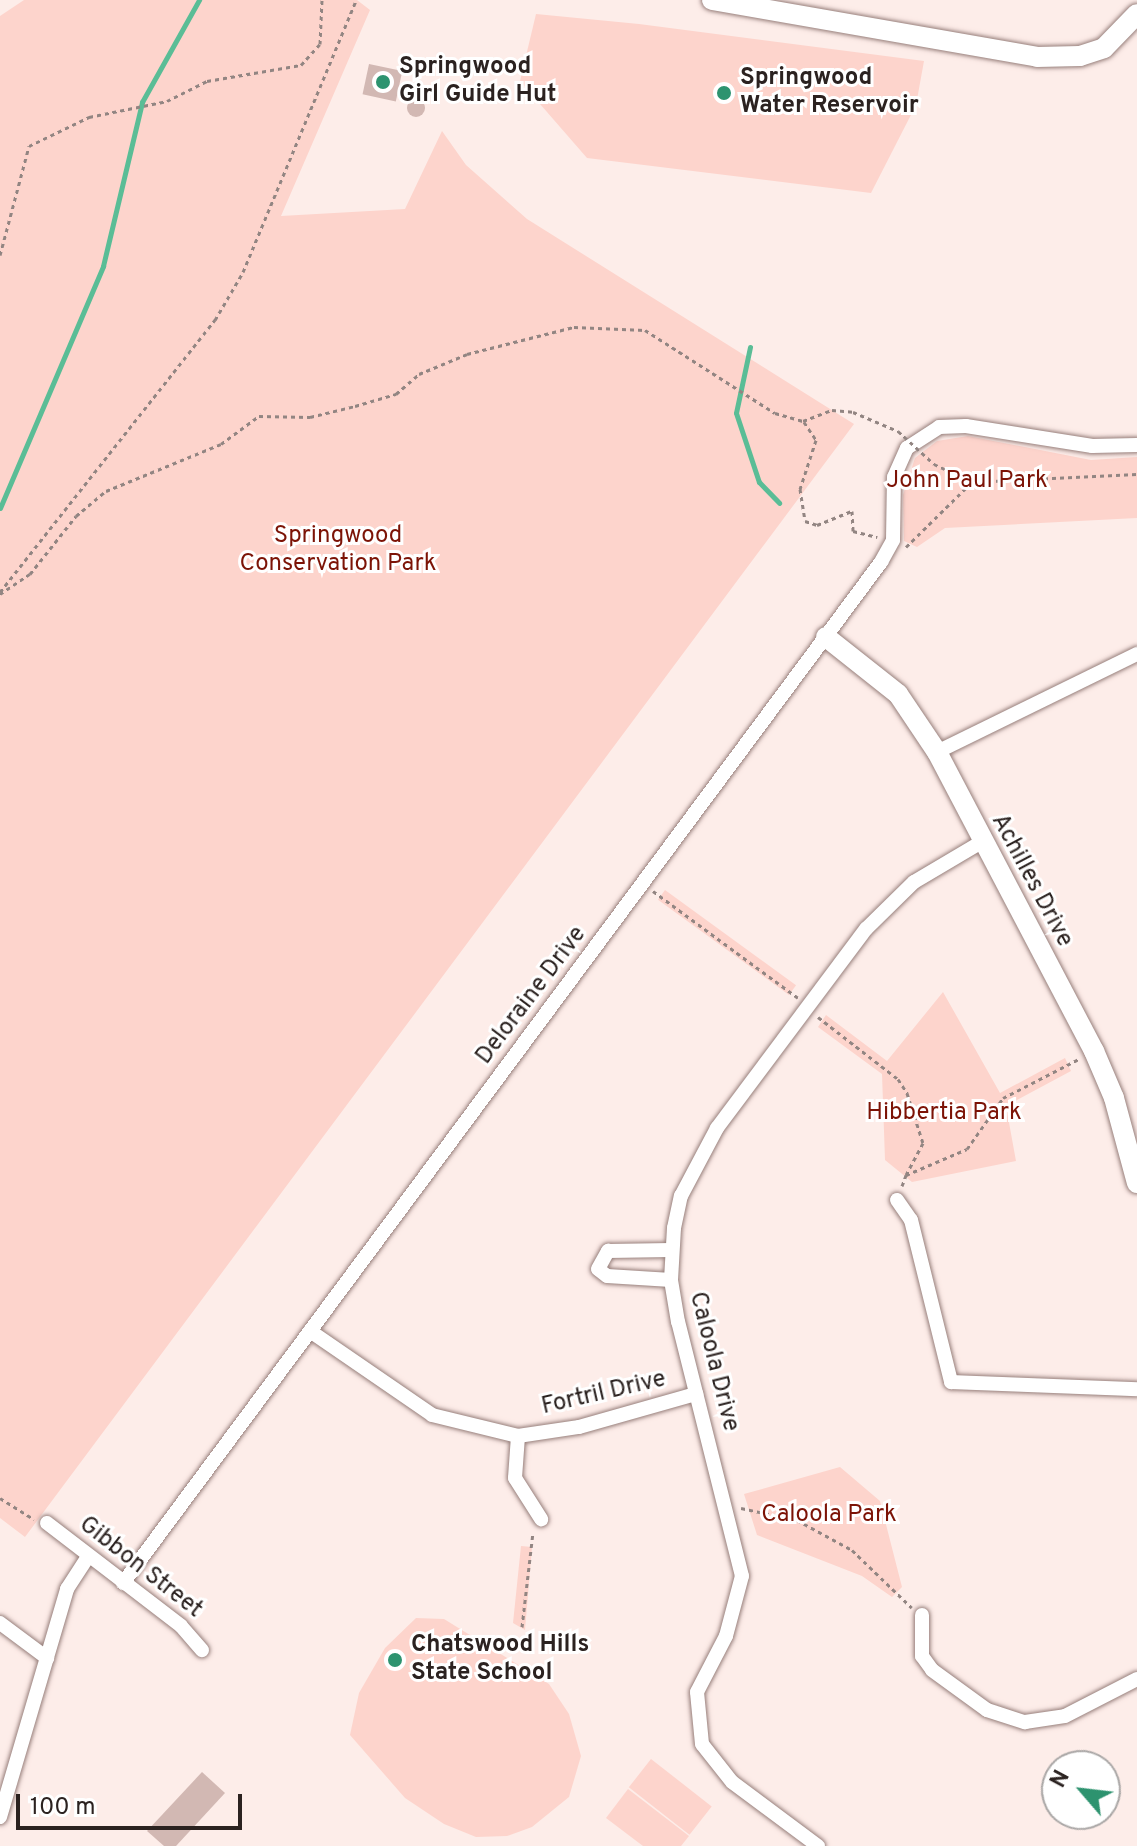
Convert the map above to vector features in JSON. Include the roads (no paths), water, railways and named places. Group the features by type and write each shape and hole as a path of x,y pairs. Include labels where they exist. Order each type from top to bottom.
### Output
{"street":[{"path":"712,0 1037,57 1080,56 1104,48 1137,14"},
{"name":"Deloraine Drive","path":"123,1583 826,637 893,540 899,463 907,448 939,427 1092,446 1137,445"},
{"name":"Achilles Drive","path":"826,637 898,694 937,752 980,843 1094,1051 1114,1098 1137,1183"},
{"path":"937,752 1137,654"},
{"name":"Caloola Drive","path":"818,1846 732,1782 702,1744 697,1692 726,1636 742,1576 728,1506 696,1394 671,1280 671,1250 681,1196 702,1153 857,941 914,882 980,843"},
{"path":"897,1200 911,1220 951,1382 1137,1389"},
{"path":"671,1250 608,1251 598,1269 607,1276 671,1280"},
{"name":"Fortril Drive","path":"310,1331 432,1415 518,1436 579,1427 696,1394"},
{"path":"518,1436 515,1478 541,1519"},
{"name":"Gibbon Street","path":"47,1523 202,1650"},
{"path":"0,1817 67,1589 88,1557"},
{"path":"922,1615 922,1656 932,1670 987,1710 1025,1722 1065,1716 1137,1679"},
{"path":"0,1623 47,1658"}],"waterway":[{"path":"0,508 103,266 142,102 199,0"},
{"path":"750,347 736,413 759,482 779,503"}],"place":[{"name":"Springwood Girl Guide Hut","path":"383,82"},
{"name":"Springwood Water Reservoir","path":"724,93"},
{"name":"Chatswood Hills State School","path":"395,1660"}],"park label":[{"name":"John Paul Park","path":"967,482"},
{"name":"Springwood Conservation Park","path":"338,551"},
{"name":"Hibbertia Park","path":"944,1114"},
{"name":"Caloola Park","path":"829,1516"}]}
